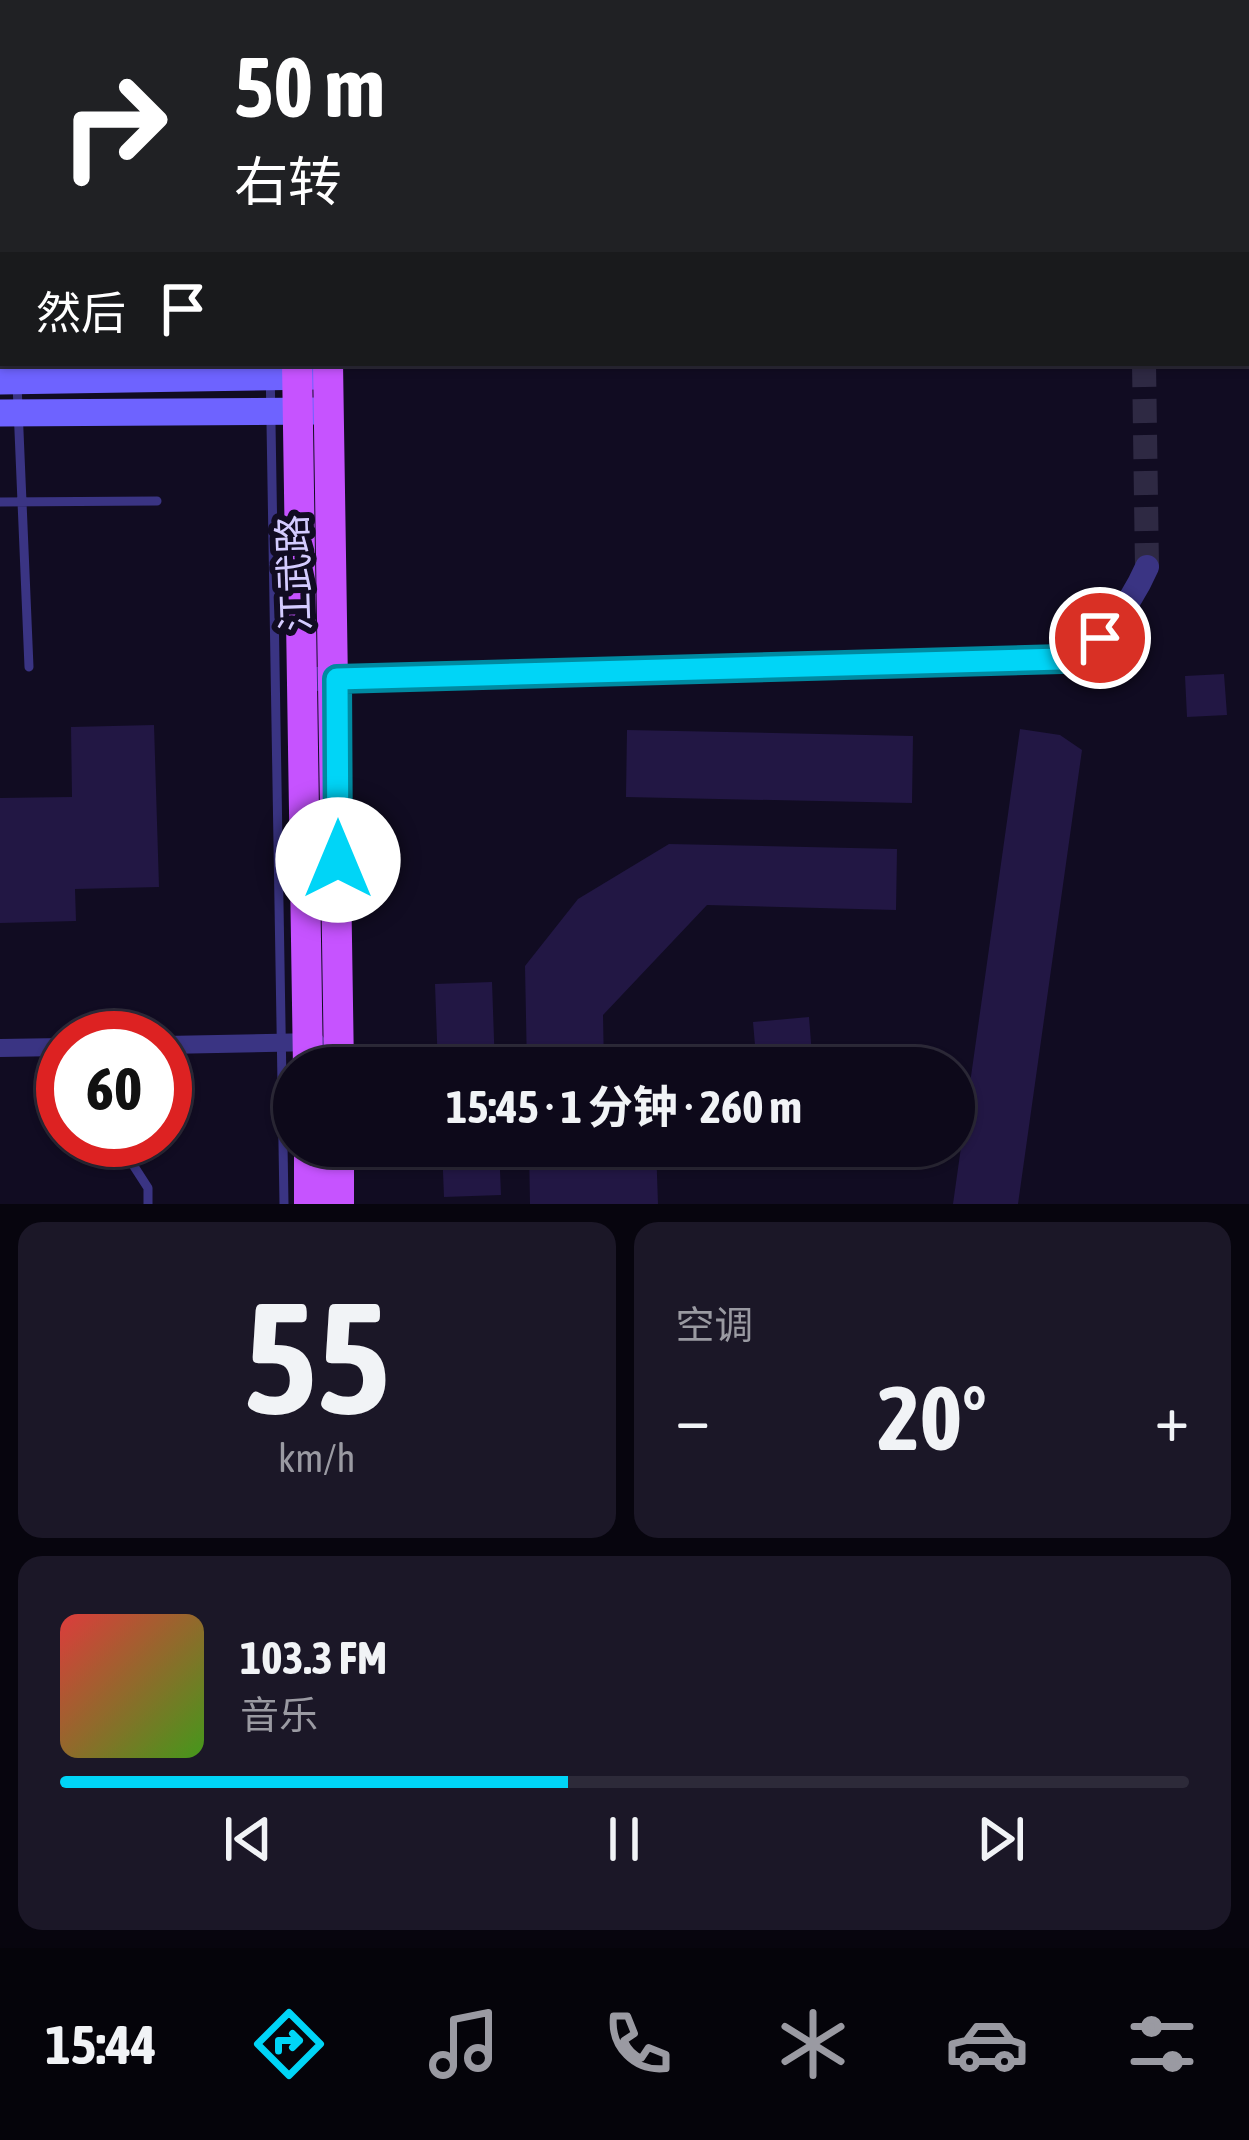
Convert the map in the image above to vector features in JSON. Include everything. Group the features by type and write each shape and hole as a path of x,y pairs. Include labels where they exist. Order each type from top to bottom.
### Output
{"main road":[{"path":"9,381 299,370"},
{"name":"江武路","path":"299,370 322,679 315,1047"},
{"path":"9,413 299,411"},
{"path":"309,1167 309,1204"},
{"path":"339,1167 339,1204"}],"street":[{"path":"322,679 1062,659 1100,638 1129,606 1148,567"},
{"path":"192,1046 273,1050"},
{"path":"0,1048 36,1047"}],"lane":[{"path":"299,370 315,1047"},
{"path":"9,381 22,502 29,667"},
{"path":"0,502 157,501"},
{"path":"134,1167 148,1189 148,1204"},
{"path":"284,1204 292,1167"}],"building":[{"path":"1224,674 1227,715 1187,717 1185,676"},
{"path":"154,725 159,887 75,889 76,921 0,923 0,798 72,797 71,727"},
{"path":"1020,729 1060,735 1082,750 1018,1204 953,1204 958,1167 975,1167 975,1048"},
{"path":"627,730 913,736 912,803 626,797"},
{"path":"669,844 897,849 896,910 707,905 603,1015 604,1047 527,1047 525,966 578,899"},
{"path":"492,982 494,1047 437,1047 435,984"},
{"path":"809,1017 811,1047 755,1047 753,1022"},
{"path":"443,1167 500,1167 501,1195 444,1197"},
{"path":"529,1167 657,1167 658,1204 530,1204"}],"tunnel":[{"path":"1144,366 1147,567"}],"route":[{"path":"338,860 337,679 1062,659 1100,638"}]}
